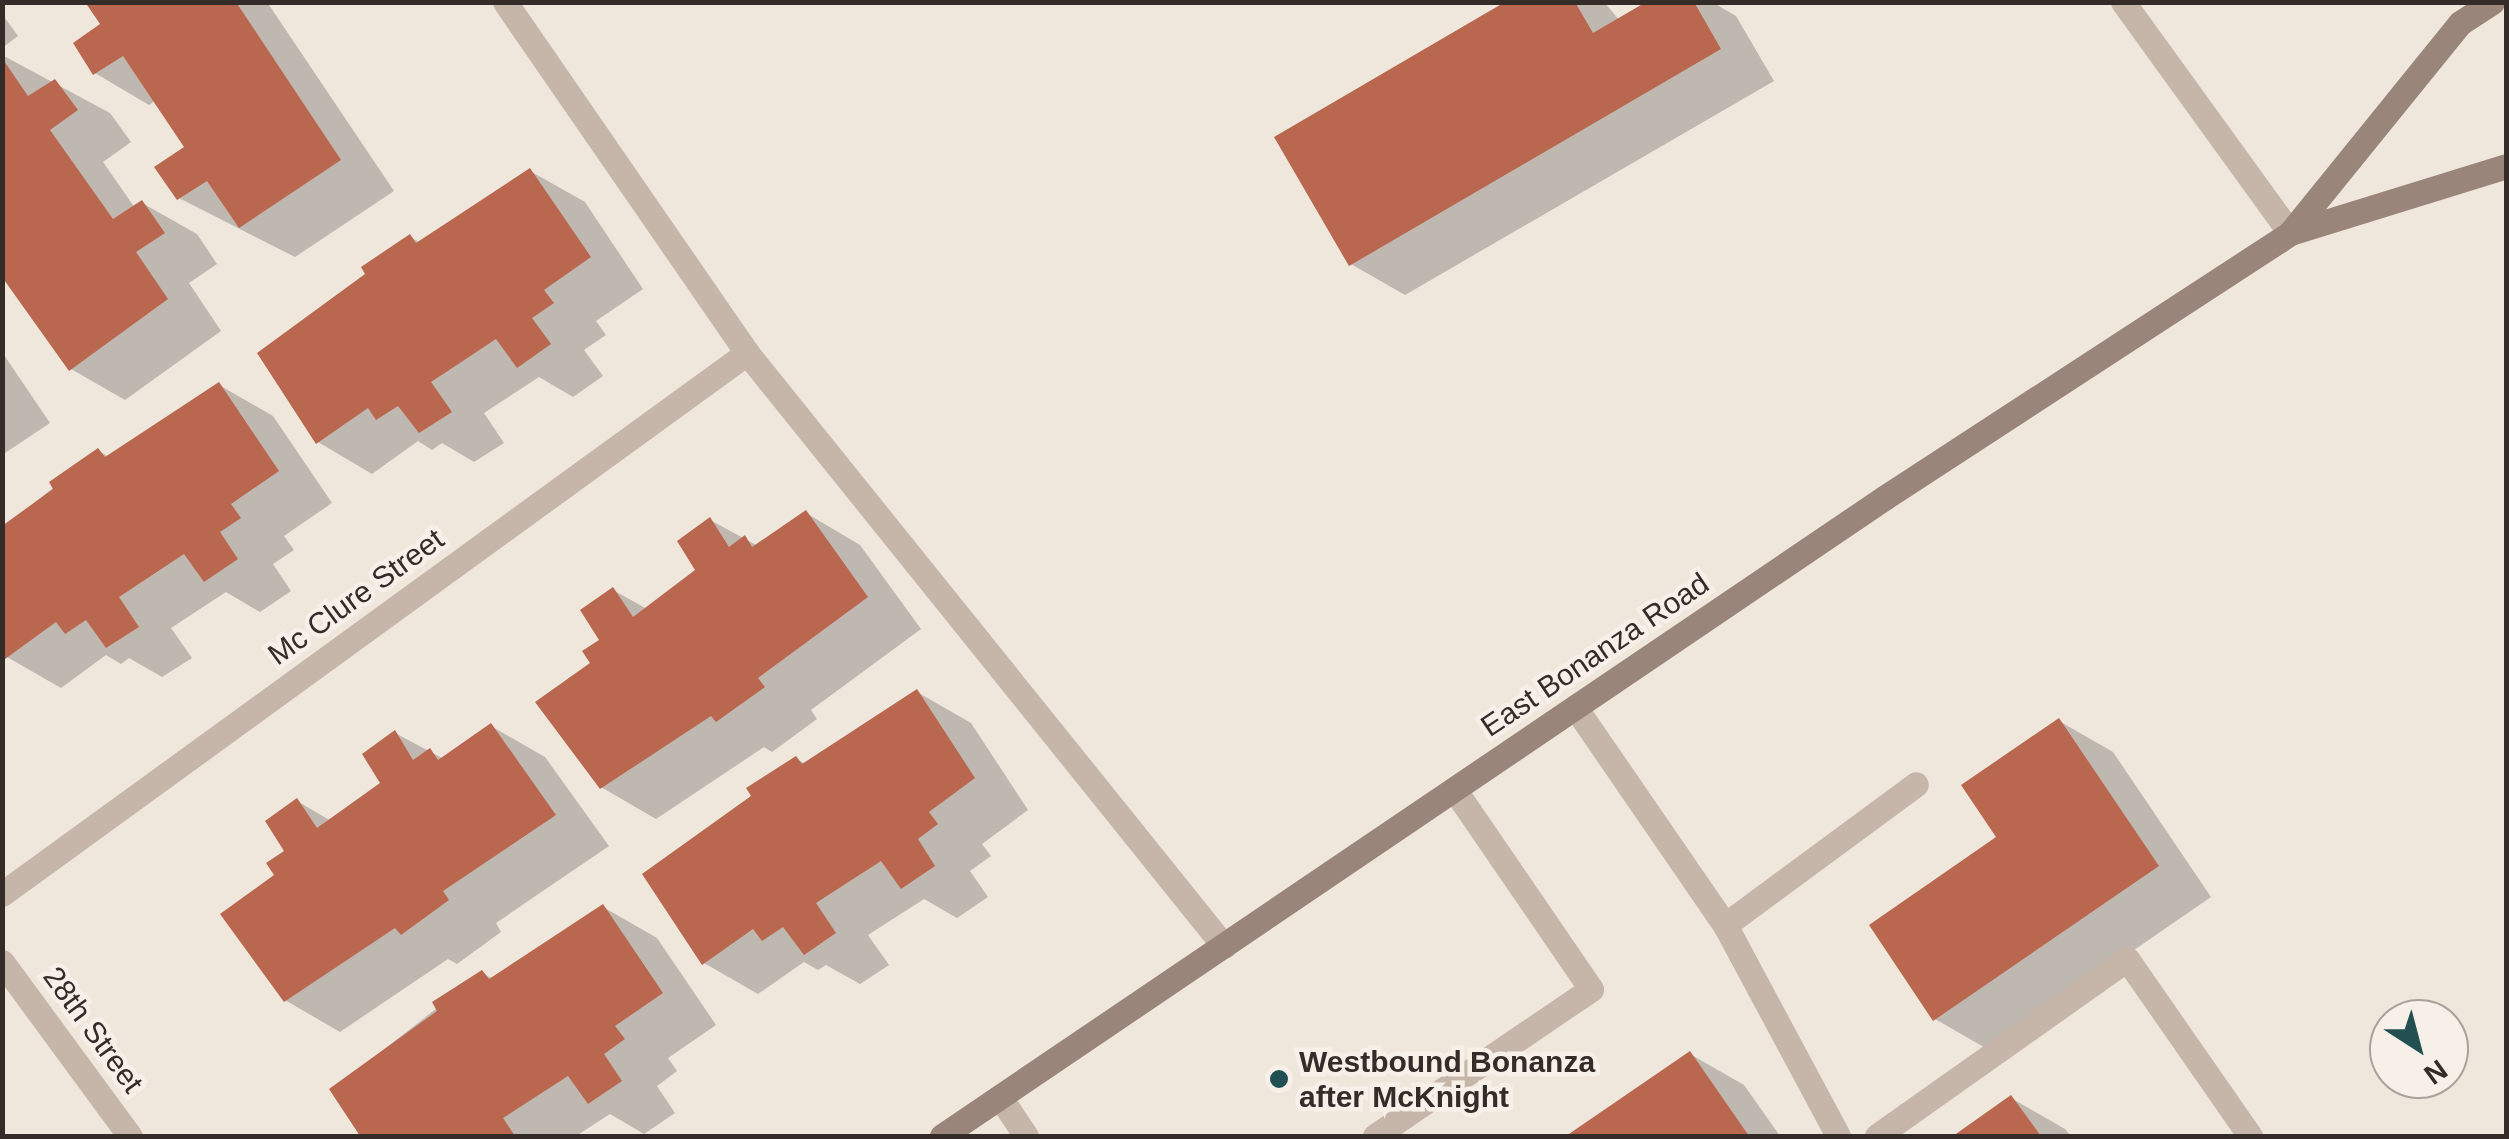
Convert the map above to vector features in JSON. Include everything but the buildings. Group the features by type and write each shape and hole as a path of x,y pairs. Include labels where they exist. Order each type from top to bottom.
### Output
{"main road":[{"name":"East Bonanza Road","path":"2290,233 2460,23 2492,2"},
{"name":"East Bonanza Road","path":"942,1136 2290,233 2506,166"}],"street":[{"path":"505,2 747,353 1224,946"},
{"path":"2127,4 2290,233"},
{"name":"Mc Clure Street","path":"2,894 747,353"},
{"path":"1576,708 1725,925 1838,1136"},
{"path":"1725,925 1916,784"},
{"path":"1375,1136 1591,990 1454,790"},
{"path":"1878,1136 2127,959 2250,1136"},
{"name":"28th Street","path":"2,962 130,1136"},
{"path":"1000,1097 1026,1136"}],"place":[{"name":"Westbound Bonanza after McKnight","path":"1279,1079"}]}
